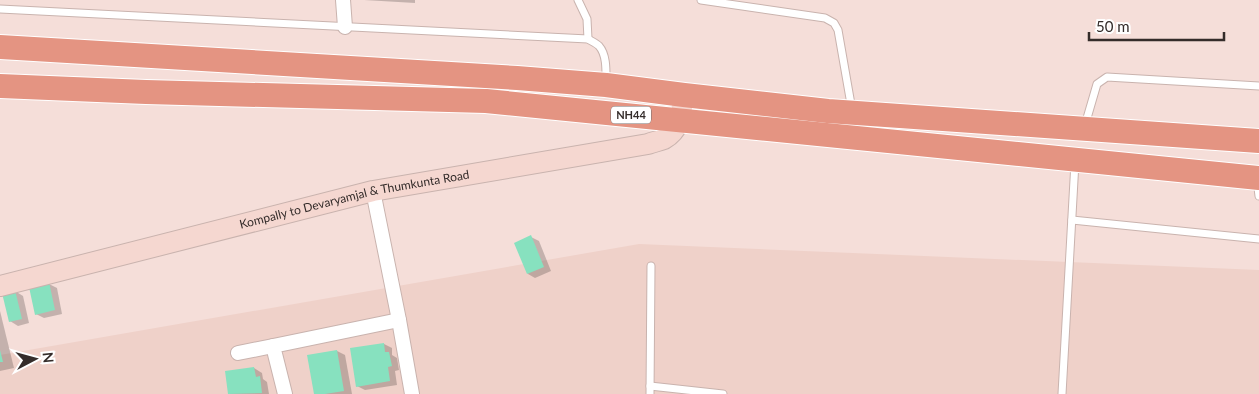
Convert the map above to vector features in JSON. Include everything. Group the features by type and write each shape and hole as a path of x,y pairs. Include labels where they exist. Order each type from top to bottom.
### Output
{"highway":[{"name":"NH44","path":"0,47 383,69 606,85 684,96 853,112 1259,141"},
{"name":"NH44","path":"0,86 486,101 1075,159 1258,184"}],"main road":[{"path":"680,119 684,96"},
{"name":"Kompally to Devaryamjal & Thumkunta Road","path":"0,286 373,191 648,144 664,138 676,128 680,119"}],"street":[{"path":"343,0 345,27"},
{"path":"373,191 412,394"},
{"path":"238,353 399,320"},
{"path":"273,346 285,394"}],"lane":[{"path":"578,0 587,19 588,39"},
{"path":"701,0 825,18 834,23 838,30 853,112"},
{"path":"0,9 588,39 599,46 603,53 606,67 606,85"},
{"path":"1084,129 1097,84 1107,77 1259,86"},
{"path":"1062,394 1075,159"},
{"path":"1072,220 1259,239"},
{"path":"651,266 650,390 723,394"}],"shaded area":[{"path":"639,244 1259,270 1259,394 0,394 0,355"}],"building":[{"path":"531,235 544,267 527,274 514,243"},
{"path":"49,282 55,310 35,315 29,287"},
{"path":"15,290 22,319 9,322 2,293"},
{"path":"384,343 385,352 389,352 392,366 388,367 390,381 356,387 350,348"},
{"path":"0,350 3,362 0,362"},
{"path":"337,350 344,391 314,394 307,355"},
{"path":"254,367 256,377 260,376 262,393 228,394 225,371"}]}
